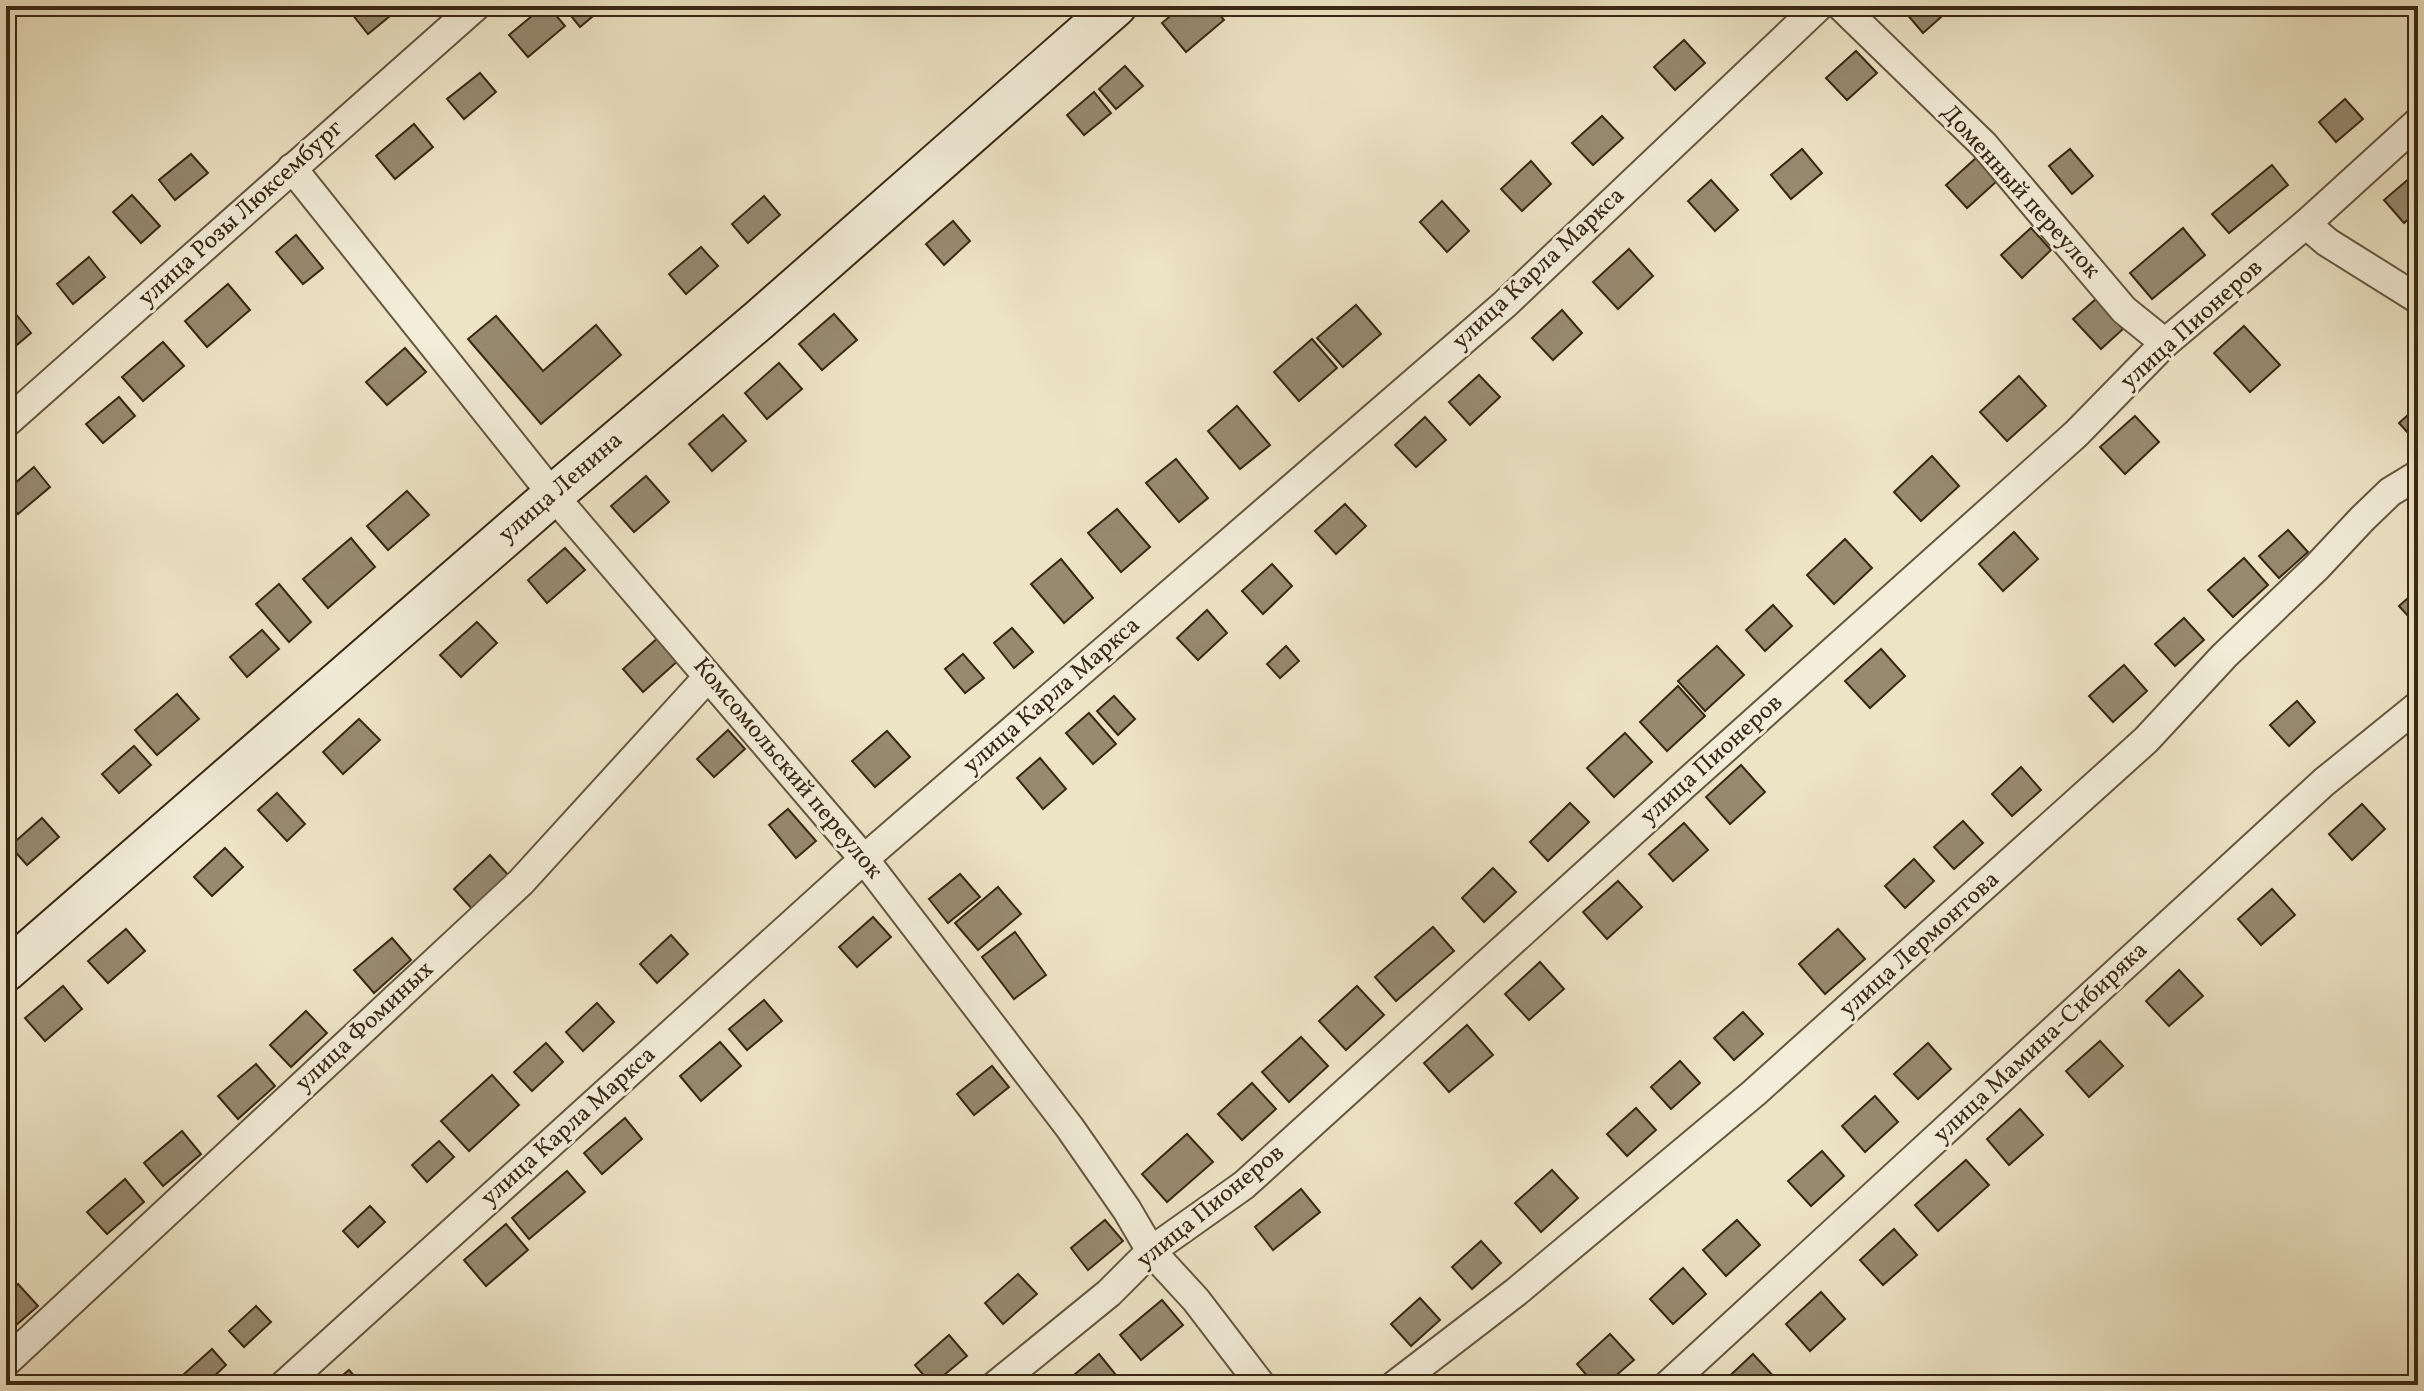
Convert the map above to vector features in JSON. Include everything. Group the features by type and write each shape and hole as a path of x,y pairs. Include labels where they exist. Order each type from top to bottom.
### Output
{"main road":[{"name":"улица Ленина","path":"6,971 759,320 1116,6"}],"street":[{"name":"улица Розы Люксембург","path":"6,423 476,6"},
{"name":"улица Карла Маркса","path":"284,1385 864,859 1505,304 1819,6"},
{"name":"Доменный переулок","path":"1841,6 1984,145 2124,310 2165,343"},
{"name":"улица Пионеров","path":"996,1385 1109,1293 1151,1251 1244,1185 1672,795 2076,434 2165,343 2306,224 2418,122"},
{"name":"Комсомольский переулок","path":"292,168 553,495 864,859 1070,1128 1127,1210 1151,1251 1196,1300 1261,1385"},
{"path":"2306,224 2327,242 2418,299"},
{"name":"улица Лермонтова","path":"1395,1385 1516,1292 1766,1082 2146,740 2224,656 2390,492 2418,475"},
{"name":"улица Фоминых","path":"6,1362 521,882 708,677"},
{"name":"улица Мамина-Сибиряка","path":"1668,1385 2324,782 2418,706"}],"building":[{"path":"362,6 401,7 368,34 352,14"},
{"path":"548,6 565,26 528,57 509,35"},
{"path":"563,6 605,6 580,27"},
{"path":"1182,6 1212,6 1224,20 1186,52 1162,23"},
{"path":"1914,6 1945,6 1949,10 1923,33 1906,13"},
{"path":"1684,40 1705,63 1675,90 1654,67"},
{"path":"1856,51 1877,73 1847,100 1826,78"},
{"path":"1125,66 1143,86 1116,109 1099,89"},
{"path":"480,73 496,92 464,119 447,99"},
{"path":"1094,92 1111,113 1084,135 1067,115"},
{"path":"2345,99 2363,119 2336,142 2319,122"},
{"path":"1602,116 1623,138 1593,165 1572,143"},
{"path":"414,124 433,147 395,179 376,156"},
{"path":"1802,149 1822,173 1791,199 1771,175"},
{"path":"2070,149 2093,176 2072,194 2049,166"},
{"path":"191,154 208,173 175,200 159,180"},
{"path":"1976,158 1997,181 1967,208 1946,185"},
{"path":"1531,161 1551,184 1522,211 1501,189"},
{"path":"2272,165 2288,185 2229,233 2212,214"},
{"path":"2418,171 2418,211 2404,223 2384,200"},
{"path":"1711,180 1738,210 1715,231 1688,201"},
{"path":"132,195 160,226 141,243 113,212"},
{"path":"764,196 780,215 748,243 732,224"},
{"path":"1442,201 1469,231 1447,252 1420,222"},
{"path":"953,221 970,241 944,265 926,244"},
{"path":"2031,228 2051,250 2022,278 2001,255"},
{"path":"2183,228 2205,255 2152,299 2130,273"},
{"path":"296,235 323,268 303,284 276,252"},
{"path":"701,247 718,266 686,294 669,274"},
{"path":"1629,249 1653,276 1618,309 1593,282"},
{"path":"89,257 105,277 73,304 57,284"},
{"path":"228,284 250,310 207,347 185,321"},
{"path":"2096,299 2123,329 2101,349 2073,319"},
{"path":"1356,305 1381,334 1343,367 1317,338"},
{"path":"1562,310 1582,333 1553,360 1532,338"},
{"path":"15,313 31,333 6,354 6,321"},
{"path":"834,314 857,340 822,370 799,344"},
{"path":"496,316 543,371 596,325 621,355 541,424 468,339"},
{"path":"2244,326 2280,365 2250,392 2214,353"},
{"path":"1312,339 1337,368 1299,401 1274,372"},
{"path":"163,342 184,366 143,401 122,377"},
{"path":"405,348 426,372 387,405 366,382"},
{"path":"779,363 802,389 767,419 745,393"},
{"path":"1479,375 1500,397 1470,425 1449,402"},
{"path":"2019,376 2046,406 2007,441 1980,412"},
{"path":"119,397 135,416 103,443 86,424"},
{"path":"1237,406 1270,445 1240,469 1208,431"},
{"path":"2418,406 2418,444 2399,423"},
{"path":"723,415 746,441 712,471 689,444"},
{"path":"2135,416 2159,442 2125,474 2100,447"},
{"path":"1425,417 1446,440 1416,467 1395,445"},
{"path":"1932,456 1959,486 1921,521 1894,492"},
{"path":"1176,459 1208,498 1179,522 1146,483"},
{"path":"34,467 50,487 18,514 6,500 6,491"},
{"path":"646,476 669,502 634,532 611,506"},
{"path":"407,491 429,515 388,550 367,526"},
{"path":"1345,504 1366,526 1336,554 1315,531"},
{"path":"1117,509 1150,547 1121,572 1088,533"},
{"path":"2288,530 2308,552 2279,578 2259,556"},
{"path":"2014,532 2038,559 2003,591 1979,564"},
{"path":"351,538 375,567 328,608 303,579"},
{"path":"1845,539 1872,568 1834,604 1807,575"},
{"path":"565,548 585,570 547,603 528,580"},
{"path":"2244,558 2268,585 2233,617 2208,590"},
{"path":"1061,559 1093,598 1064,623 1031,584"},
{"path":"1272,564 1292,586 1263,614 1242,591"},
{"path":"279,584 311,622 289,642 256,604"},
{"path":"2418,589 2418,627 2399,606"},
{"path":"1773,605 1792,626 1765,651 1746,630"},
{"path":"1207,610 1227,633 1198,660 1177,638"},
{"path":"2184,618 2204,640 2175,666 2155,644"},
{"path":"477,622 497,643 461,677 440,655"},
{"path":"1012,628 1033,652 1014,668 994,643"},
{"path":"262,630 279,649 247,677 230,657"},
{"path":"660,636 680,659 643,692 623,669"},
{"path":"1286,646 1299,661 1280,678 1267,664"},
{"path":"1717,646 1744,675 1705,711 1678,681"},
{"path":"1881,649 1905,676 1870,708 1845,681"},
{"path":"963,654 984,678 965,693 945,669"},
{"path":"2124,665 2147,691 2113,722 2089,696"},
{"path":"1678,686 1705,716 1667,751 1640,722"},
{"path":"177,694 199,719 157,755 135,730"},
{"path":"1114,696 1135,719 1118,735 1097,711"},
{"path":"2297,701 2315,722 2289,746 2270,725"},
{"path":"1089,713 1116,744 1093,764 1066,733"},
{"path":"359,719 380,740 343,774 323,752"},
{"path":"728,730 745,749 714,777 697,759"},
{"path":"887,731 910,757 875,787 852,761"},
{"path":"1625,733 1652,762 1614,797 1587,768"},
{"path":"134,746 151,765 119,793 102,774"},
{"path":"1040,758 1066,789 1043,809 1017,778"},
{"path":"1741,765 1765,792 1730,824 1706,797"},
{"path":"2021,767 2041,790 2012,816 1992,794"},
{"path":"277,793 305,824 287,841 258,810"},
{"path":"1570,803 1589,822 1548,861 1530,842"},
{"path":"2362,804 2385,829 2352,860 2329,834"},
{"path":"788,809 816,841 796,858 769,825"},
{"path":"42,818 59,837 27,865 10,846"},
{"path":"1963,821 1983,843 1954,869 1934,847"},
{"path":"1684,823 1708,850 1673,881 1649,854"},
{"path":"225,848 243,867 212,896 194,877"},
{"path":"490,855 510,877 474,911 454,889"},
{"path":"1914,859 1934,881 1905,908 1885,886"},
{"path":"1493,868 1516,892 1484,922 1462,898"},
{"path":"960,874 980,897 948,923 929,899"},
{"path":"1618,881 1642,907 1607,939 1583,912"},
{"path":"998,887 1021,914 978,950 955,923"},
{"path":"2272,889 2295,915 2261,945 2238,919"},
{"path":"873,917 891,937 857,967 839,947"},
{"path":"1433,927 1454,951 1396,1001 1375,977"},
{"path":"126,929 145,951 108,983 88,961"},
{"path":"1838,929 1865,959 1825,994 1799,964"},
{"path":"1015,932 1046,975 1014,999 982,957"},
{"path":"671,935 688,954 657,983 640,964"},
{"path":"392,938 411,960 374,993 354,970"},
{"path":"1540,962 1564,989 1529,1020 1505,994"},
{"path":"2179,970 2203,996 2169,1026 2146,1001"},
{"path":"63,986 82,1009 45,1041 25,1018"},
{"path":"1357,986 1384,1015 1346,1050 1319,1021"},
{"path":"764,1000 782,1021 747,1050 729,1029"},
{"path":"597,1003 614,1022 583,1051 566,1032"},
{"path":"306,1011 327,1033 291,1067 270,1045"},
{"path":"1743,1012 1763,1034 1734,1060 1714,1038"},
{"path":"1467,1025 1493,1055 1449,1092 1424,1063"},
{"path":"1301,1037 1328,1066 1289,1102 1262,1072"},
{"path":"2100,1041 2123,1066 2089,1097 2066,1071"},
{"path":"720,1042 741,1066 701,1101 680,1076"},
{"path":"546,1043 563,1062 532,1091 514,1072"},
{"path":"1928,1043 1951,1069 1918,1099 1894,1074"},
{"path":"1680,1061 1700,1083 1671,1109 1651,1087"},
{"path":"256,1064 275,1086 238,1119 218,1096"},
{"path":"992,1066 1009,1087 974,1115 957,1094"},
{"path":"492,1075 519,1105 469,1151 441,1121"},
{"path":"1252,1083 1276,1109 1242,1140 1218,1114"},
{"path":"1875,1096 1898,1122 1865,1152 1842,1126"},
{"path":"1636,1108 1656,1130 1627,1156 1607,1134"},
{"path":"2020,1109 2043,1135 2009,1165 1987,1139"},
{"path":"625,1118 642,1139 602,1174 584,1153"},
{"path":"182,1131 201,1154 163,1186 144,1163"},
{"path":"1187,1134 1213,1162 1167,1202 1142,1174"},
{"path":"439,1141 454,1157 427,1182 412,1165"},
{"path":"1822,1151 1844,1176 1811,1206 1788,1181"},
{"path":"1966,1160 1989,1185 1938,1231 1915,1205"},
{"path":"1552,1170 1578,1198 1541,1232 1515,1203"},
{"path":"567,1171 585,1192 529,1239 512,1218"},
{"path":"125,1179 144,1202 107,1234 87,1212"},
{"path":"1301,1189 1320,1212 1273,1250 1255,1227"},
{"path":"370,1206 385,1222 358,1247 343,1231"},
{"path":"1105,1220 1123,1241 1088,1270 1071,1248"},
{"path":"1737,1220 1760,1245 1726,1276 1703,1250"},
{"path":"506,1224 528,1250 486,1286 464,1260"},
{"path":"1894,1229 1917,1255 1883,1285 1860,1260"},
{"path":"1481,1241 1501,1263 1472,1289 1452,1267"},
{"path":"1683,1268 1706,1294 1673,1324 1650,1299"},
{"path":"1018,1274 1037,1294 1003,1324 985,1303"},
{"path":"18,1284 38,1306 6,1334 6,1294"},
{"path":"1821,1292 1845,1319 1810,1351 1786,1324"},
{"path":"1420,1298 1440,1320 1411,1346 1391,1324"},
{"path":"1162,1300 1183,1325 1141,1360 1120,1335"},
{"path":"256,1306 271,1322 244,1347 229,1331"},
{"path":"1610,1334 1634,1360 1605,1385 1595,1385 1577,1364"},
{"path":"949,1335 967,1356 932,1385 915,1365"},
{"path":"212,1349 226,1365 205,1385 194,1385 184,1374"},
{"path":"1099,1354 1120,1380 1113,1385 1062,1385"},
{"path":"1753,1354 1776,1379 1770,1385 1720,1385"},
{"path":"349,1370 362,1385 331,1385"}]}
